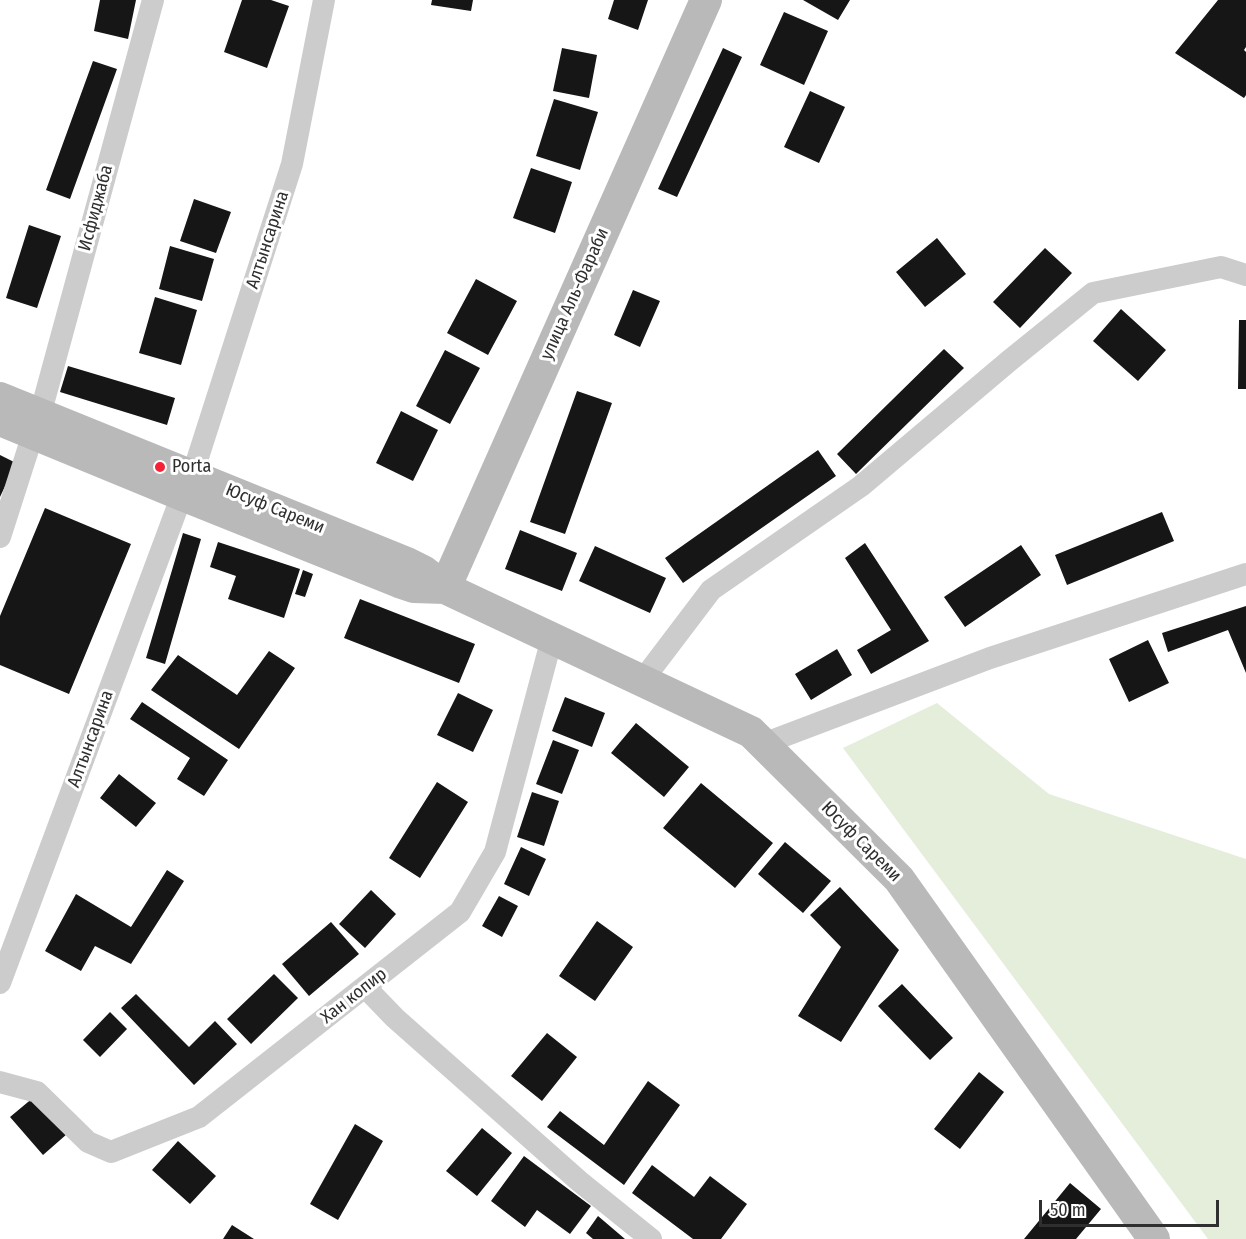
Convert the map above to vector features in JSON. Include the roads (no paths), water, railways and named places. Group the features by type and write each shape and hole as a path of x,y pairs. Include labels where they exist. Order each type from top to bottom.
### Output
{"main road":[{"name":"улица Аль-Фараби","path":"445,588 706,0"},
{"name":"Юсуф Сареми","path":"0,398 36,424 187,485 399,582 414,587 445,588 751,732 899,879 1154,1239"},
{"name":"Юсуф Сареми","path":"0,420 36,424"}],"street":[{"name":"Исфиджаба","path":"0,537 36,424 153,0"},
{"name":"Алтынсарина","path":"0,983 187,485 292,164 324,0"},
{"path":"642,681 711,590 861,486 1093,293 1221,267 1246,275"},
{"path":"763,744 990,658 1246,574"},
{"name":"Хан копир","path":"0,1082 37,1092 88,1142 111,1152 199,1117 460,912 495,852 552,638"},
{"path":"365,987 395,1018 570,1174 651,1239"}],"place":[{"name":"Porta","path":"160,467"}]}
